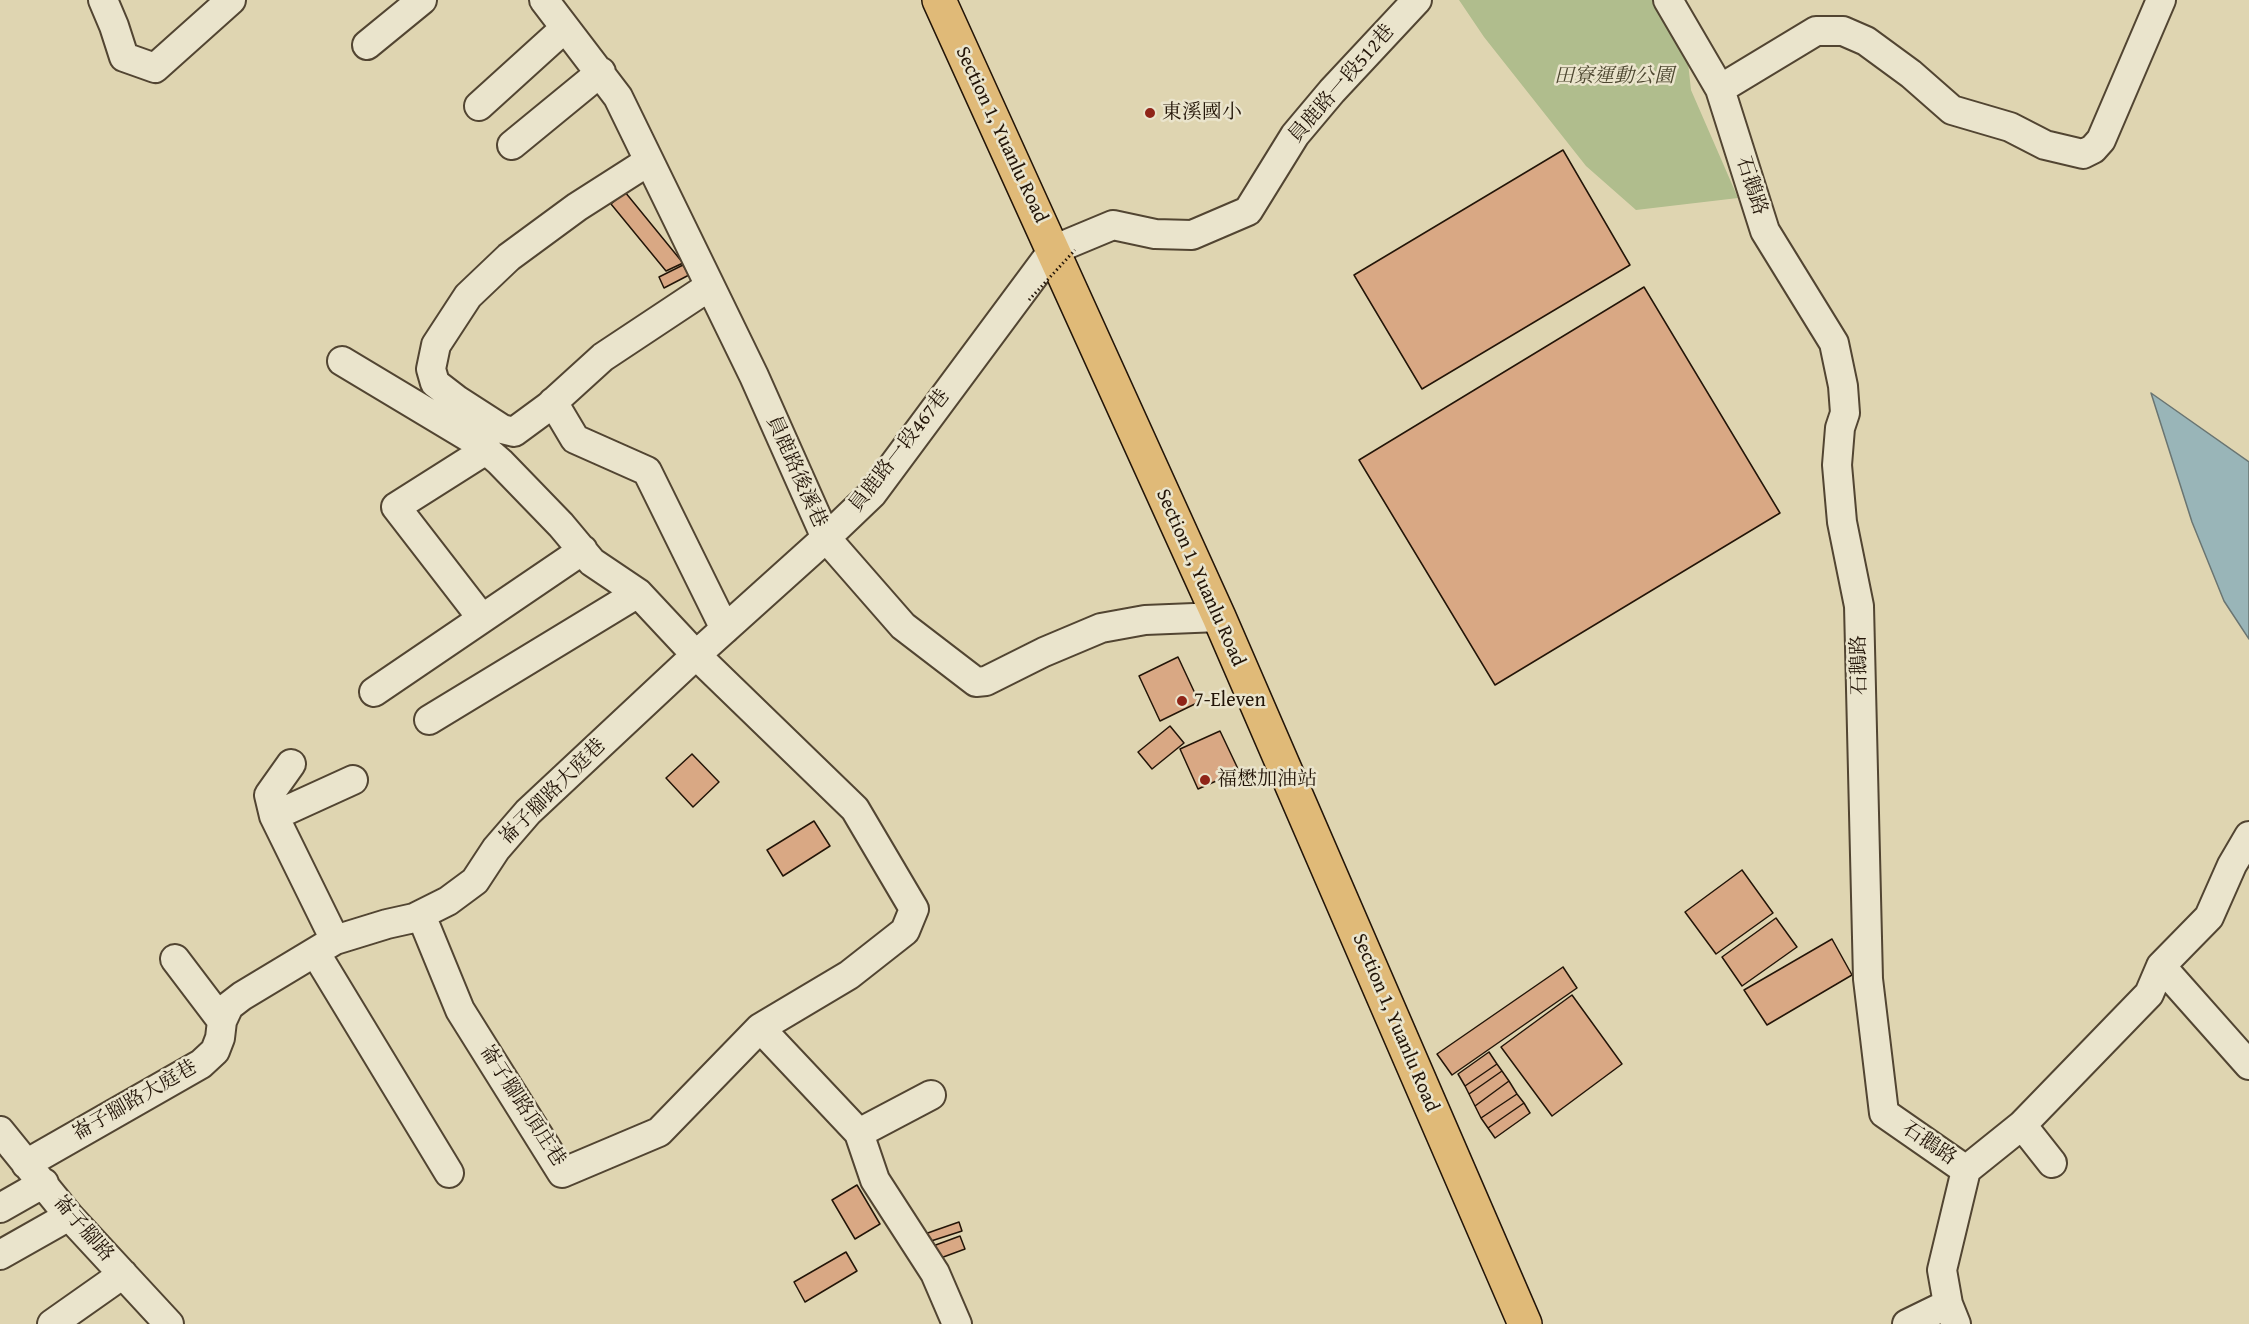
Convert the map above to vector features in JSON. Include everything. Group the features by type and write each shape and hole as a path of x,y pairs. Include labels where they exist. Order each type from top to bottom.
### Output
{"main road":[{"name":"Section 1, Yuanlu Road","path":"939,0 1064,250 1219,617 1525,1324"}],"street":[{"path":"103,0 124,57 155,68 221,3"},
{"path":"367,45 422,0"},
{"name":"員鹿路後溪巷","path":"544,0 618,97 754,376 826,538 903,626 976,681 986,681 1044,652 1101,628 1145,620 1219,617"},
{"name":"員鹿路一段512巷","path":"1064,250 1113,225 1155,234 1192,236 1248,211 1295,135 1332,91 1418,0"},
{"name":"石鵝路","path":"1668,0 1720,89 1765,231 1834,343 1843,386 1845,413 1840,428 1838,465 1842,522 1859,606 1868,979 1884,1113 1966,1170 1942,1270 1952,1314"},
{"path":"1720,89 1816,31 1843,31 1866,41 1911,74 1952,110 2010,127 2045,145 2083,154 2093,149 2101,140 2161,0"},
{"path":"479,106 565,28"},
{"path":"512,145 601,72"},
{"path":"649,161 577,207 509,257 468,296 436,345 431,369 435,383 502,429 514,432 553,402 603,357 710,286"},
{"name":"員鹿路一段467巷","path":"696,655 872,494 1064,250"},
{"path":"342,361 477,442 561,525 592,562 638,593 696,655 855,809 914,909 905,931 849,975 760,1028 859,1133 874,1180 935,1273 957,1324"},
{"path":"553,402 575,439 647,471 725,629"},
{"path":"481,617 396,507 486,450"},
{"path":"374,692 481,617 583,550"},
{"path":"429,720 638,593"},
{"name":"崙子腳路大庭巷","path":"0,1208 35,1174 201,1064 215,1051 220,1038 222,1021 229,1006 242,996 325,946 421,915 448,901 474,881 496,849 528,812 696,655"},
{"path":"291,765 269,795 274,816 325,946 449,1173"},
{"path":"274,816 353,780"},
{"path":"1966,1170 2022,1125 2149,994 2161,966 2209,917 2232,865 2249,836"},
{"name":"崙子腳路頂庄巷","path":"421,915 460,1010 562,1173 659,1132 760,1028"},
{"path":"175,959 222,1021"},
{"path":"2161,966 2249,1065"},
{"path":"859,1133 931,1095"},
{"path":"2022,1125 2052,1163"},
{"name":"崙子腳路","path":"0,1131 69,1216 169,1324"},
{"path":"0,1255 69,1216"},
{"path":"52,1324 123,1274"},
{"path":"1907,1324 1952,1314"}],"path":[{"path":"1029,300 1064,250"}],"green space":[{"name":"田寮運動公園","path":"1459,0 1657,0 1687,53 1691,90 1738,198 1636,210 1586,166 1484,37"}],"water":[{"path":"2151,393 2249,462 2249,639 2224,601 2192,522"}],"building":[{"path":"1563,150 1630,265 1422,389 1354,275"},
{"path":"625,192 683,263 666,271 611,204"},
{"path":"683,265 689,275 664,288 659,277"},
{"path":"1644,287 1780,513 1495,685 1359,460"},
{"path":"1178,657 1199,702 1160,721 1139,676"},
{"path":"1170,726 1184,743 1152,769 1138,752"},
{"path":"1220,731 1239,771 1198,789 1180,749"},
{"path":"692,754 719,782 693,807 666,778"},
{"path":"814,821 830,846 783,876 767,850"},
{"path":"1742,870 1773,913 1716,954 1685,912"},
{"path":"1776,918 1797,947 1742,986 1722,957"},
{"path":"1832,939 1852,975 1767,1025 1744,990"},
{"path":"1563,967 1577,988 1452,1075 1437,1054"},
{"path":"1572,995 1622,1064 1552,1116 1501,1047"},
{"path":"1489,1052 1497,1064 1465,1086 1458,1074"},
{"path":"1497,1064 1502,1071 1469,1094 1465,1086"},
{"path":"1502,1071 1509,1081 1475,1106 1469,1094"},
{"path":"1509,1081 1517,1094 1481,1118 1475,1106"},
{"path":"1517,1094 1524,1103 1488,1128 1481,1118"},
{"path":"1524,1103 1530,1113 1495,1138 1488,1128"},
{"path":"857,1185 880,1224 855,1239 832,1200"},
{"path":"959,1222 962,1231 925,1243 922,1235"},
{"path":"960,1236 965,1249 938,1259 933,1246"},
{"path":"846,1252 857,1271 805,1302 794,1282"}],"place":[{"name":"東溪國小","path":"1150,113"},
{"name":"7-Eleven","path":"1182,701"},
{"name":"福懋加油站","path":"1205,780"}]}
